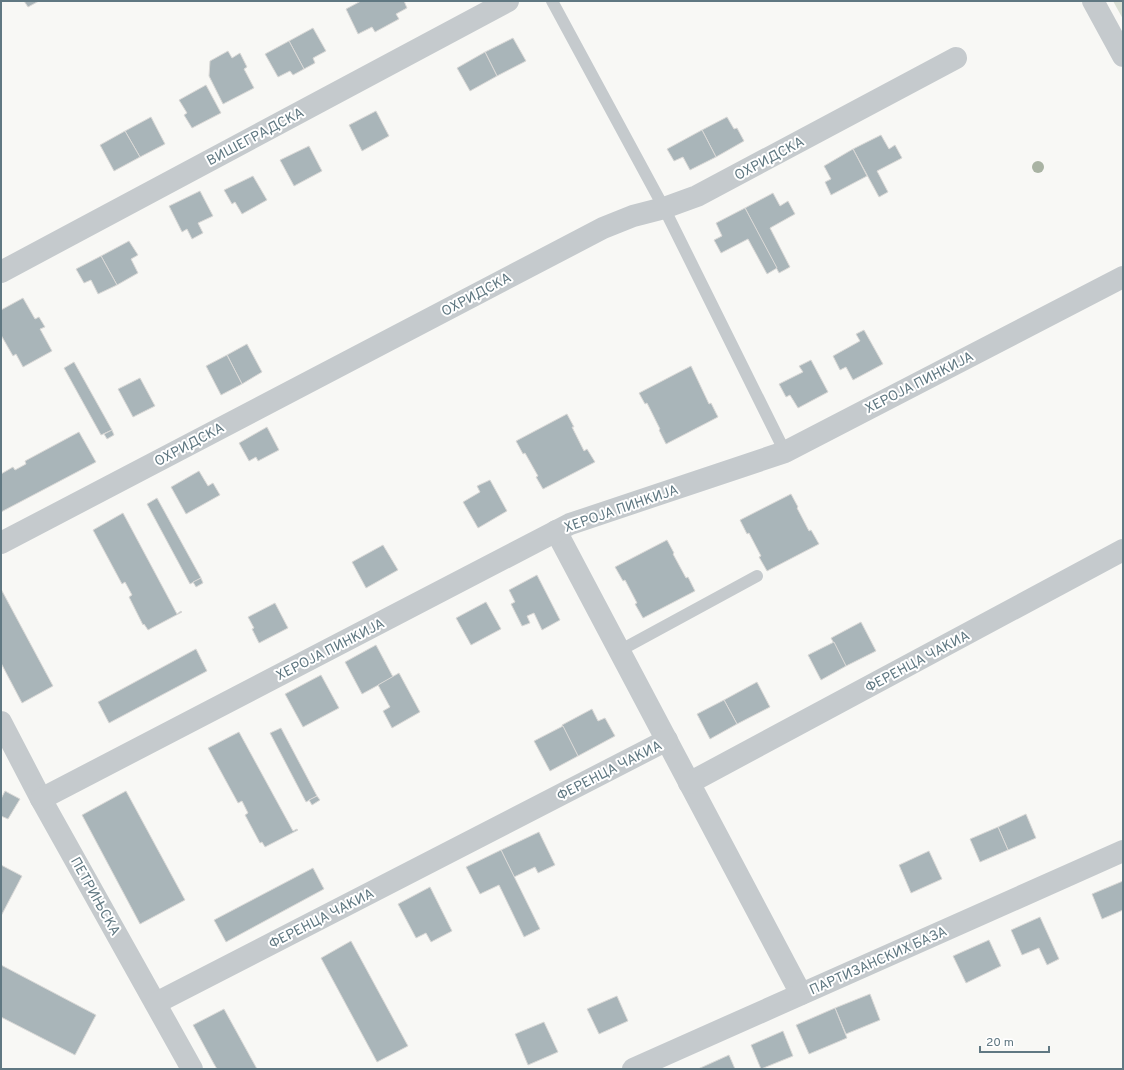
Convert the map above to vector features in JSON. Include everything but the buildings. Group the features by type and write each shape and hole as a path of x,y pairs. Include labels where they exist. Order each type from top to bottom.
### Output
{"street":[{"name":"ВИШЕГРАДСКА","path":"1,272 508,1"},
{"path":"1093,1 1123,56"},
{"name":"ОХРИДСКА","path":"1,543 603,228 633,216 664,208 697,196 956,58"},
{"name":"ХЕРОЈА ПИНКИЈА","path":"41,799 570,524 785,452 1123,277"},
{"path":"556,531 667,740"},
{"name":"ФЕРЕНЦА ЧАКИА","path":"156,1003 667,740 689,783 1123,550"},
{"name":"ПЕТРИЊСКА","path":"1,722 41,799 192,1069"},
{"path":"689,783 801,994"},
{"name":"ПАРТИЗАНСКИХ БАЗА","path":"633,1069 1123,851"}],"lane":[{"path":"552,1 664,208 785,452"},
{"path":"619,650 757,576"}],"shaded area":[{"path":"1113,1 1123,1 1123,19"}]}
